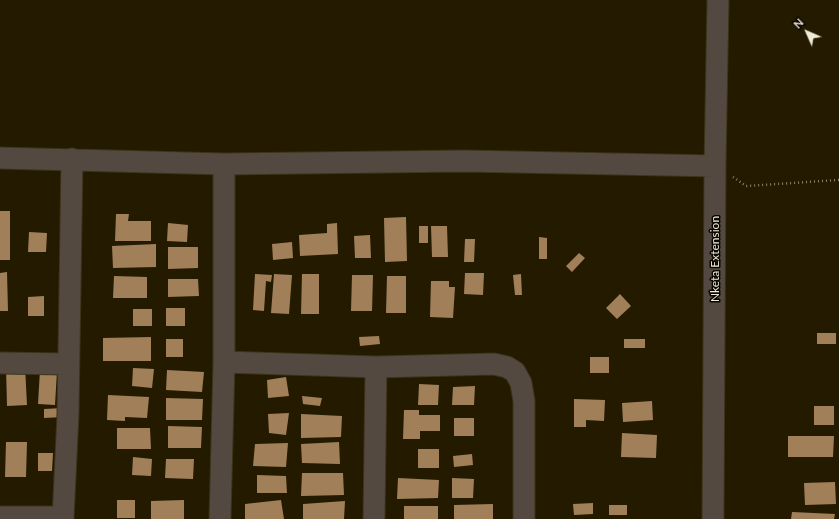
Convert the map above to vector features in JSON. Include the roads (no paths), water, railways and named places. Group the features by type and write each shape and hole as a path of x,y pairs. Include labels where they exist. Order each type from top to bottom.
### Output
{"street":[{"name":"Nketa Extension","path":"713,519 715,166 718,0"},
{"path":"0,158 224,164 465,161 715,166"},
{"path":"0,517 63,518 68,414 72,159"},
{"path":"220,519 224,362 224,164"},
{"path":"224,362 376,367 494,364 508,367 515,372 521,383 524,401 524,519"},
{"path":"0,363 68,364"},
{"path":"374,519 376,367"}]}
